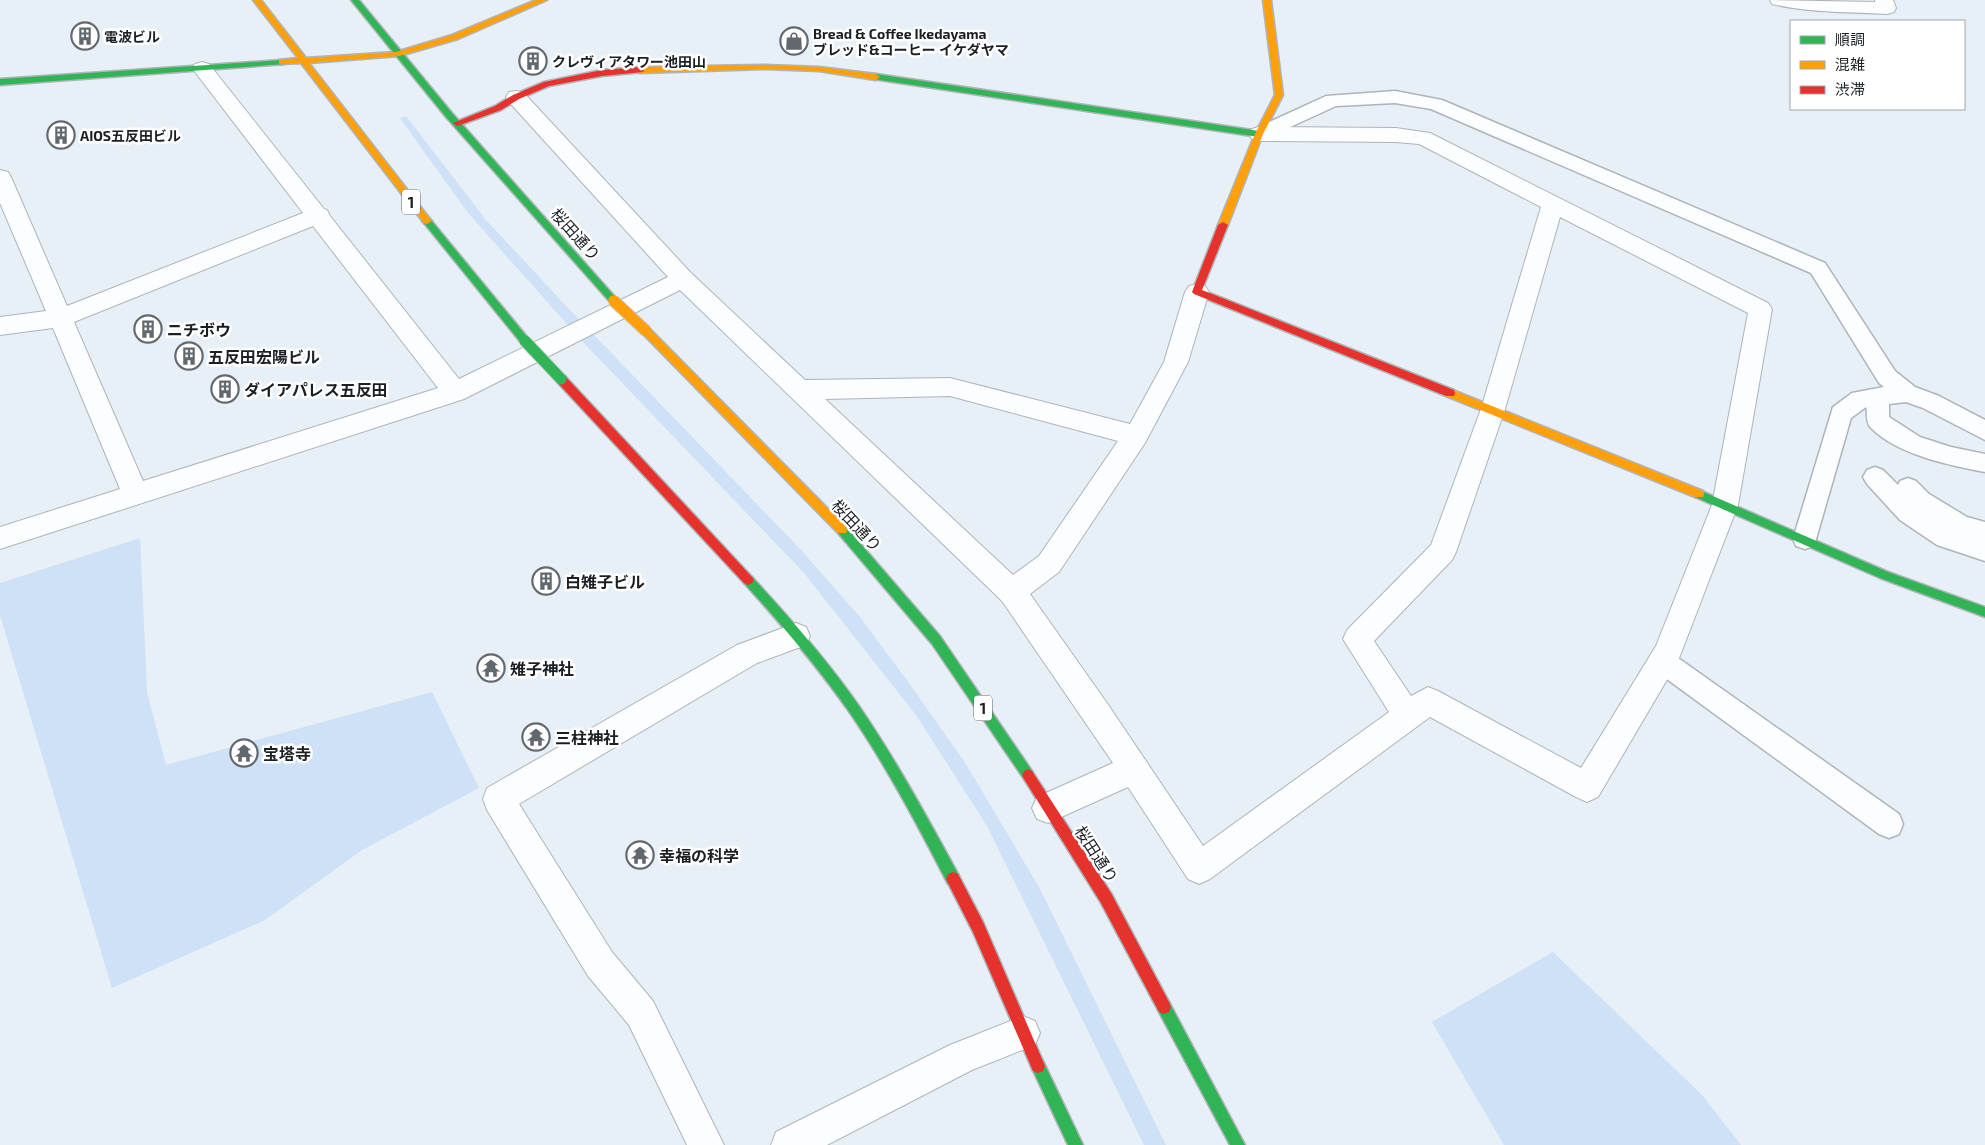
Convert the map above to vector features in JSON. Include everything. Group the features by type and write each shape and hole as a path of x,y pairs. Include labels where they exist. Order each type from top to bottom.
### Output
{"main road":[{"name":"1","path":"257,0 403,192 524,341 780,615 854,709 910,798 978,927 1023,1033 1076,1145"},
{"name":"桜田通り","path":"355,0 396,54 613,300 646,331 854,543 930,633 1008,743 1106,898 1238,1145"},
{"path":"0,82 396,54 455,36 543,0"},
{"path":"1267,0 1279,95 1259,134 1197,292 1493,409 1725,505 1946,600 1985,612"},
{"path":"457,123 498,108 516,97 547,84 602,73 664,69 766,67 819,69 1259,134"}],"street":[{"path":"1778,0 1818,5 1887,8 1884,0"},
{"path":"202,68 455,392"},
{"path":"516,97 683,279 1012,592 1099,716 1199,868 1428,701 1587,787 1668,652 1725,505 1760,309 1423,138 1396,135 1259,134"},
{"path":"0,177 136,495"},
{"path":"1408,716 1357,639 1442,552 1493,409 1553,204"},
{"path":"0,326 60,318 319,216"},
{"path":"0,538 455,392 683,279"},
{"path":"1012,592 1049,564 1136,436 1176,362 1197,292"},
{"path":"800,390 950,387 1136,436"},
{"path":"706,1145 641,1013 600,964 498,799 747,654 796,636"},
{"path":"1048,808 1133,769"},
{"path":"789,1145 962,1057 1023,1033"}],"lane":[{"path":"1259,134 1334,100 1395,97 1435,104 1818,268 1887,377 1907,394 1931,402 1985,431"},
{"path":"1805,539 1841,413 1860,399 1907,394"},
{"path":"1878,396 1878,421 1912,444 1951,456 1985,463"},
{"path":"1985,532 1960,526 1884,476 1909,513 1946,538 1985,551"},
{"path":"1662,661 1889,824"}],"shaded area":[{"path":"406,116 486,220 801,550 860,617 906,679 966,764 1040,889 1166,1145 1144,1145 987,826 916,715 804,573 583,342 468,213 400,118"},
{"path":"140,538 147,692 166,765 432,692 479,788 362,850 265,920 112,988 0,615 0,583"},
{"path":"1553,952 1702,1095 1741,1145 1504,1145 1432,1022"}],"traffic: fast":[{"path":"355,0 449,115 613,300"},
{"path":"0,82 282,62"},
{"path":"876,77 1259,134"},
{"path":"427,221 525,341"},
{"path":"525,341 561,379"},
{"path":"1699,494 1884,575 1985,612"},
{"path":"842,530 936,640 1028,775"},
{"path":"748,580 804,643 855,710 894,772 953,879"},
{"path":"1164,1007 1238,1145"},
{"path":"1038,1066 1076,1145"}],"traffic: slow":[{"path":"257,0 427,221"},
{"path":"282,62 396,54 455,37 543,0"},
{"path":"1223,225 1259,134 1279,95 1267,0"},
{"path":"640,70 765,67 819,69 876,77"},
{"path":"613,300 646,331"},
{"path":"646,331 842,530"},
{"path":"1450,393 1699,494"}],"traffic: jam":[{"path":"457,123 498,108 516,97 547,84 602,73 640,70"},
{"path":"1223,225 1197,292 1450,393"},
{"path":"561,379 748,580"},
{"path":"1028,775 1106,898 1164,1007"},
{"path":"953,879 978,927 1038,1066"}],"place":[{"name":"電波ビル","path":"85,36"},
{"name":"Bread & Coffee Ikedayama ブレッド&コーヒー イケダヤマ","path":"794,41"},
{"name":"クレヴィアタワー池田山","path":"533,61"},
{"name":"AIOS五反田ビル","path":"61,135"},
{"name":"ニチボウ","path":"148,329"},
{"name":"五反田宏陽ビル","path":"189,356"},
{"name":"ダイアパレス五反田","path":"225,389"},
{"name":"白雉子ビル","path":"546,581"},
{"name":"雉子神社","path":"491,668"},
{"name":"三柱神社","path":"536,737"},
{"name":"宝塔寺","path":"244,753"},
{"name":"幸福の科学","path":"640,855"}]}
